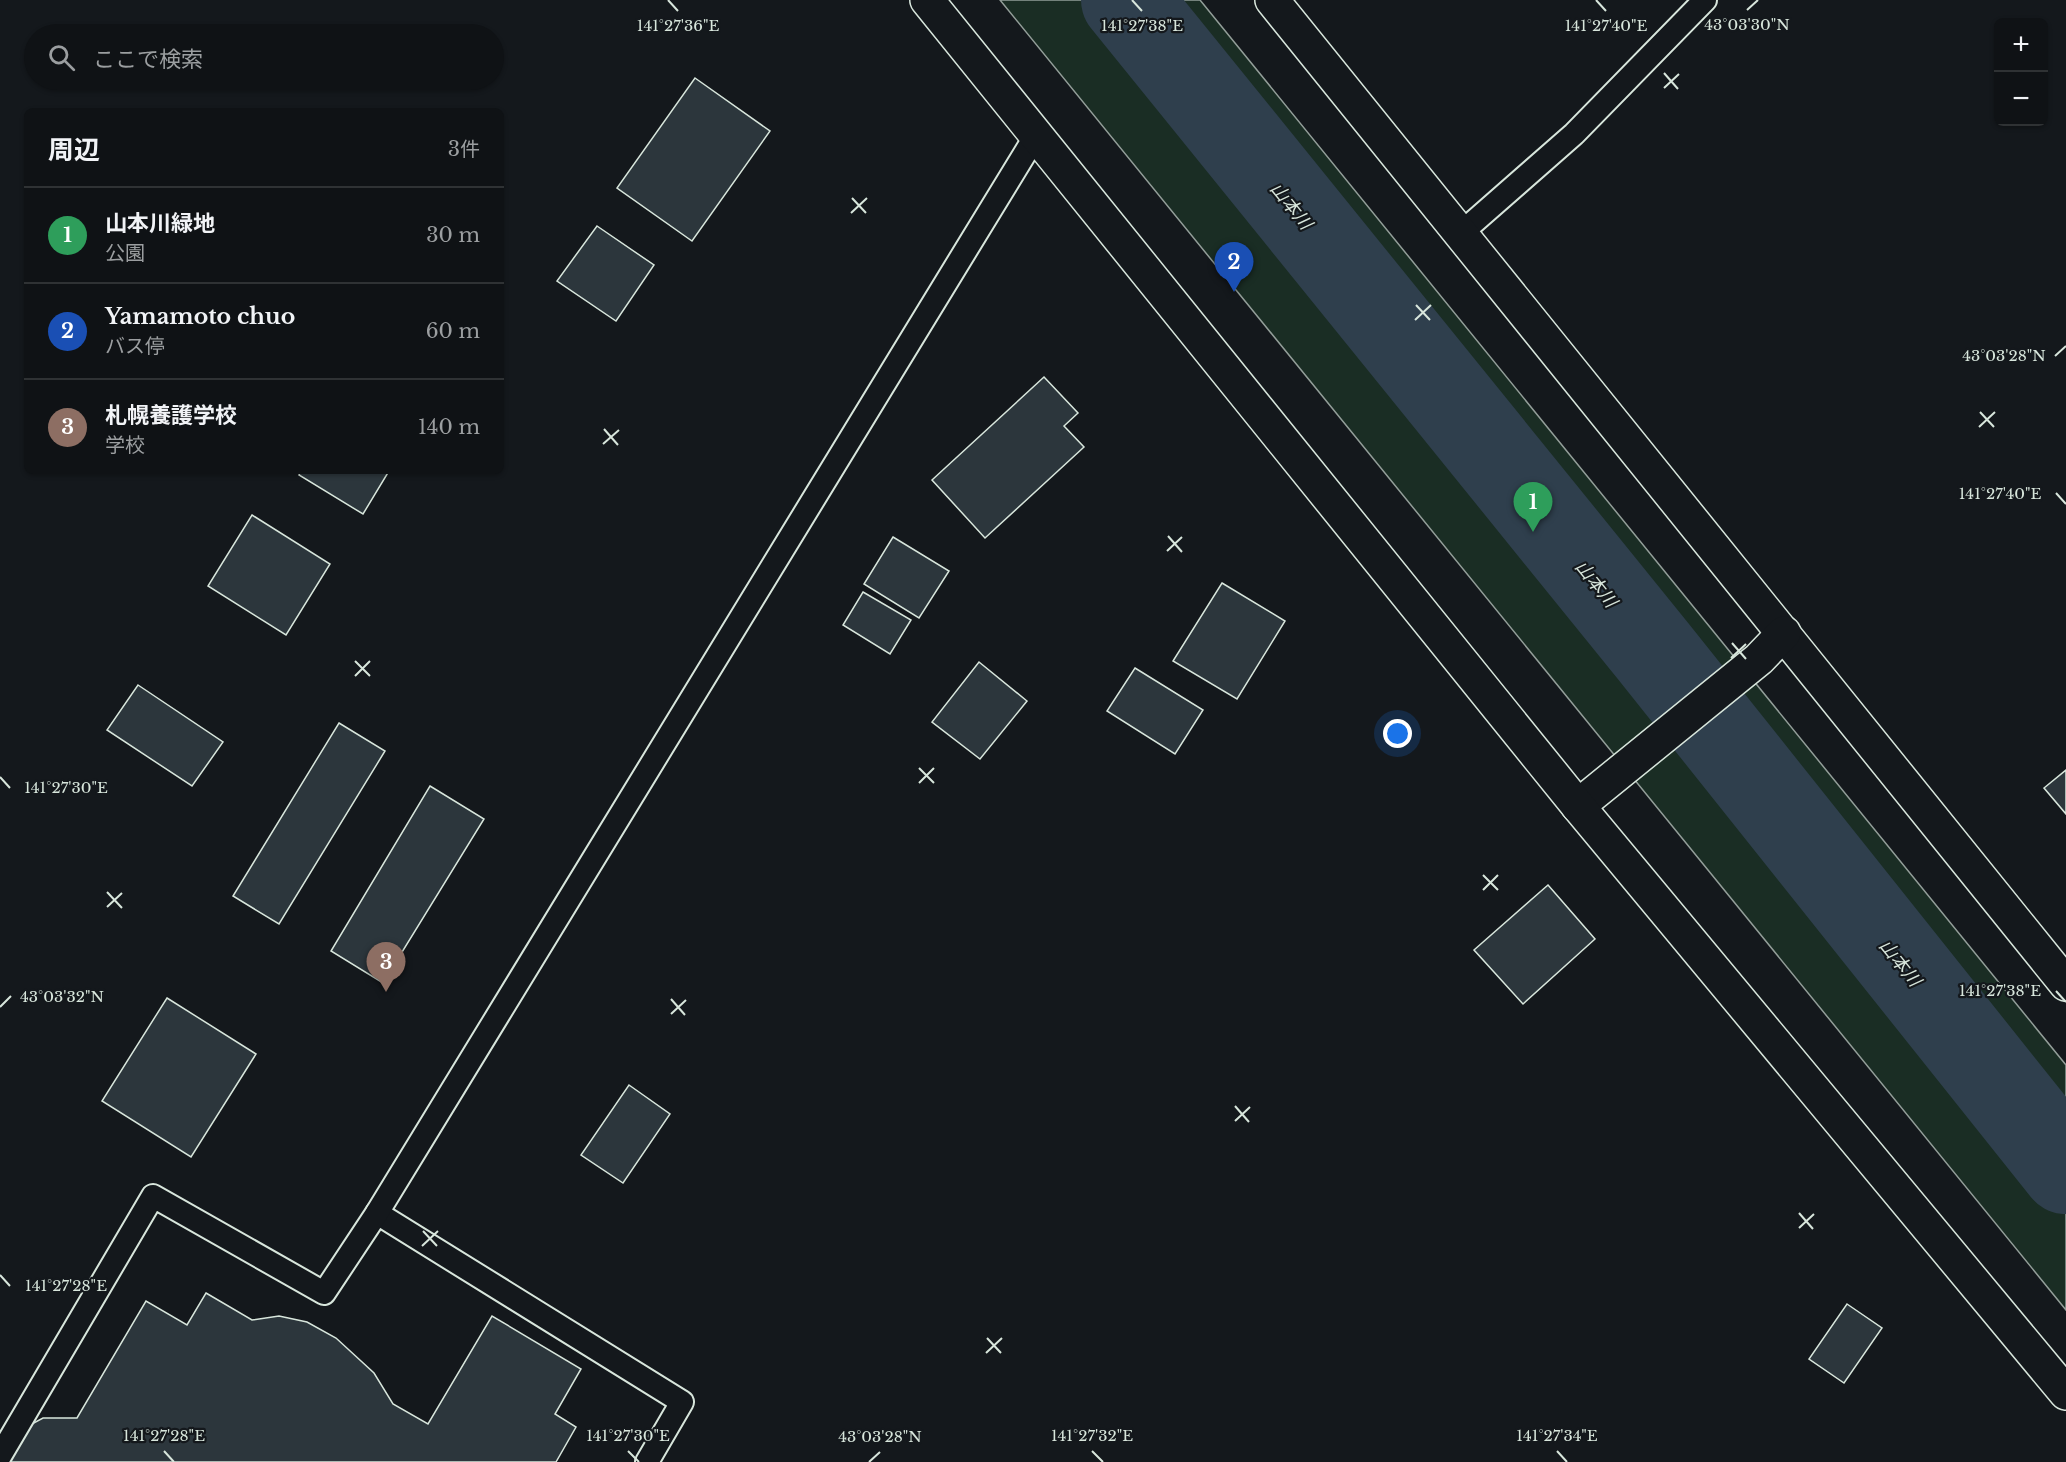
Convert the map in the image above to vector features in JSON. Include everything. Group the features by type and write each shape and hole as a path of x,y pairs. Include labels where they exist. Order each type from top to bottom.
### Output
{"street":[{"path":"927,0 1578,806 2066,1393"},
{"path":"1272,0 2066,984"},
{"path":"1578,806 1759,659 1784,633"}],"lane":[{"path":"1460,234 1574,134 1705,0"},
{"path":"0,1456 153,1196 324,1293 377,1213 1035,136"},
{"path":"377,1213 682,1402 647,1462"}],"green space":[{"path":"1000,0 1200,0 2066,1065 2066,1310"}],"building":[{"path":"695,78 770,131 692,241 617,188"},
{"path":"597,226 654,265 616,321 557,281"},
{"path":"1044,377 1078,413 1064,426 1084,447 985,538 932,480"},
{"path":"300,474 387,474 363,514"},
{"path":"252,515 330,564 286,635 208,586"},
{"path":"893,537 949,571 919,618 864,584"},
{"path":"1222,583 1285,621 1237,699 1173,661"},
{"path":"863,592 911,620 890,654 843,625"},
{"path":"979,662 1027,701 980,759 932,722"},
{"path":"1135,668 1203,710 1175,754 1107,711"},
{"path":"138,685 223,742 192,786 107,730"},
{"path":"339,723 385,751 279,924 233,896"},
{"path":"2066,770 2066,814 2044,788"},
{"path":"430,786 484,819 383,983 331,951"},
{"path":"1548,885 1595,939 1523,1004 1474,950"},
{"path":"167,998 256,1054 191,1157 102,1101"},
{"path":"629,1085 670,1114 623,1183 581,1155"},
{"path":"206,1293 252,1320 279,1316 307,1322 336,1338 374,1373 393,1404 428,1424 492,1316 581,1369 555,1414 576,1427 556,1462 0,1462 13,1434 43,1418 77,1418 146,1301 187,1325"},
{"path":"1847,1304 1882,1328 1844,1383 1809,1359"}],"waterway":[{"name":"山本川","path":"1126,0 1653,651 2066,1169"}],"place":[{"name":"Yamamoto chuo","path":"1234,292"},
{"name":"山本川緑地","path":"1533,532"},
{"name":"札幌養護学校","path":"386,992"}]}
